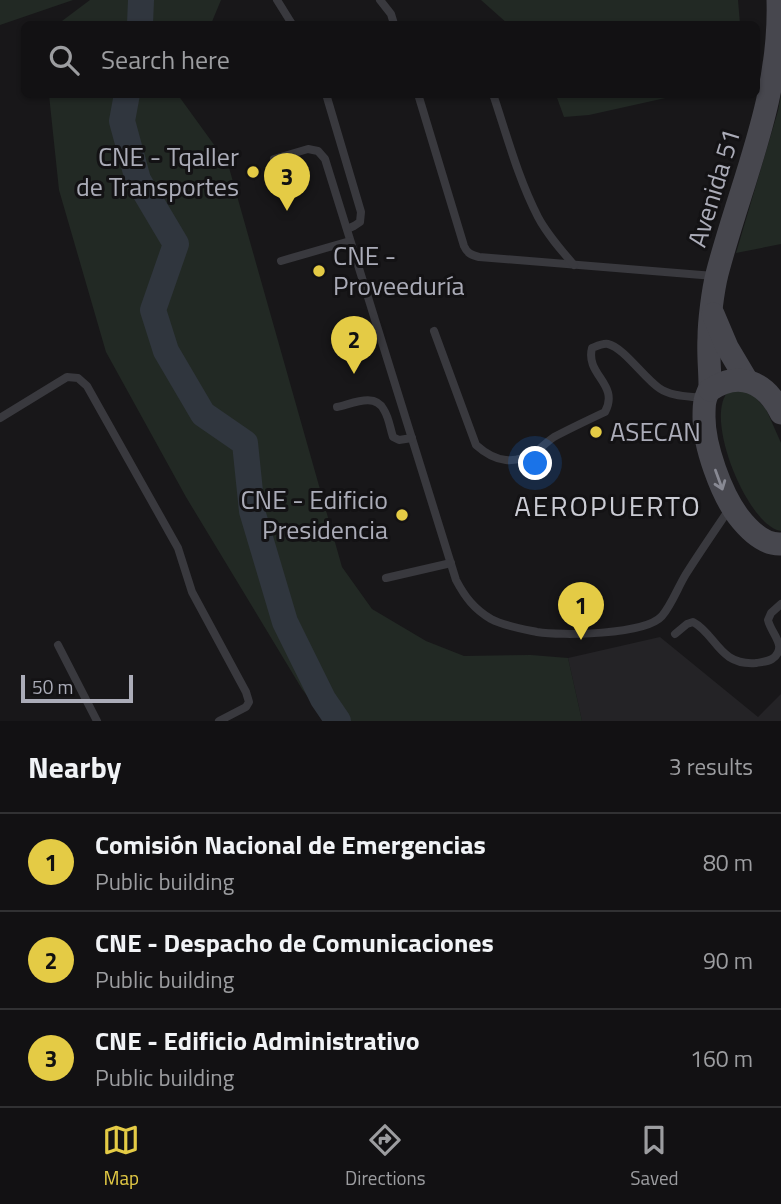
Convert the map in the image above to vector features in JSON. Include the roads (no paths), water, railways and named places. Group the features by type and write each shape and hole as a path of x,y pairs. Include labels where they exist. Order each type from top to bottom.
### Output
{"main road":[{"name":"Avenida 51","path":"778,0 779,36 767,112 716,276 704,418 709,449 720,484 731,506 746,526 765,541 781,544"},
{"name":"Avenida 51","path":"712,310 727,347 746,379 764,390 781,413"},
{"path":"708,394 720,383 746,379"}],"lane":[{"path":"277,0 290,21"},
{"path":"380,0 393,21"},
{"path":"327,98 361,212 360,222 346,229"},
{"path":"419,98 467,251 478,257 716,276"},
{"path":"494,98 522,181 539,218 573,265"},
{"path":"274,159 308,149 318,151 325,159 456,580 465,597 479,611 493,620 539,632 569,634 640,627 654,622 662,616 685,575 731,506"},
{"path":"281,261 350,241"},
{"path":"434,331 476,445 483,452 498,458 513,461 523,459 551,439 605,412 608,390 592,365 590,356 592,348 599,345 608,344 619,350 646,378 670,394 708,394"},
{"path":"0,418 67,376 78,378 88,386 178,548 192,592 246,692 249,702 246,707 219,721"},
{"path":"337,407 369,400 377,401 384,409 393,437 399,440 412,438"},
{"path":"386,578 451,563"},
{"path":"675,634 693,622 727,656 748,663 765,662 778,653 779,647 768,620 781,604"},
{"path":"58,645 97,721"}],"waterway":[{"path":"140,21 141,0"},
{"path":"126,98 122,121 138,180 176,244 153,310 166,351 203,414 245,443 252,511 285,622 323,699 338,721"}],"place":[{"name":"CNE - Tqaller de Transportes","path":"253,172"},
{"name":"CNE - Edificio Administrativo","path":"287,211"},
{"name":"CNE - Proveeduría","path":"319,271"},
{"name":"CNE - Despacho de Comunicaciones","path":"354,374"},
{"name":"ASECAN","path":"596,432"},
{"name":"CNE - Edificio Presidencia","path":"402,515"},
{"name":"Comisión Nacional de Emergencias","path":"581,640"}],"district":[{"name":"AEROPUERTO","path":"608,506"}]}
